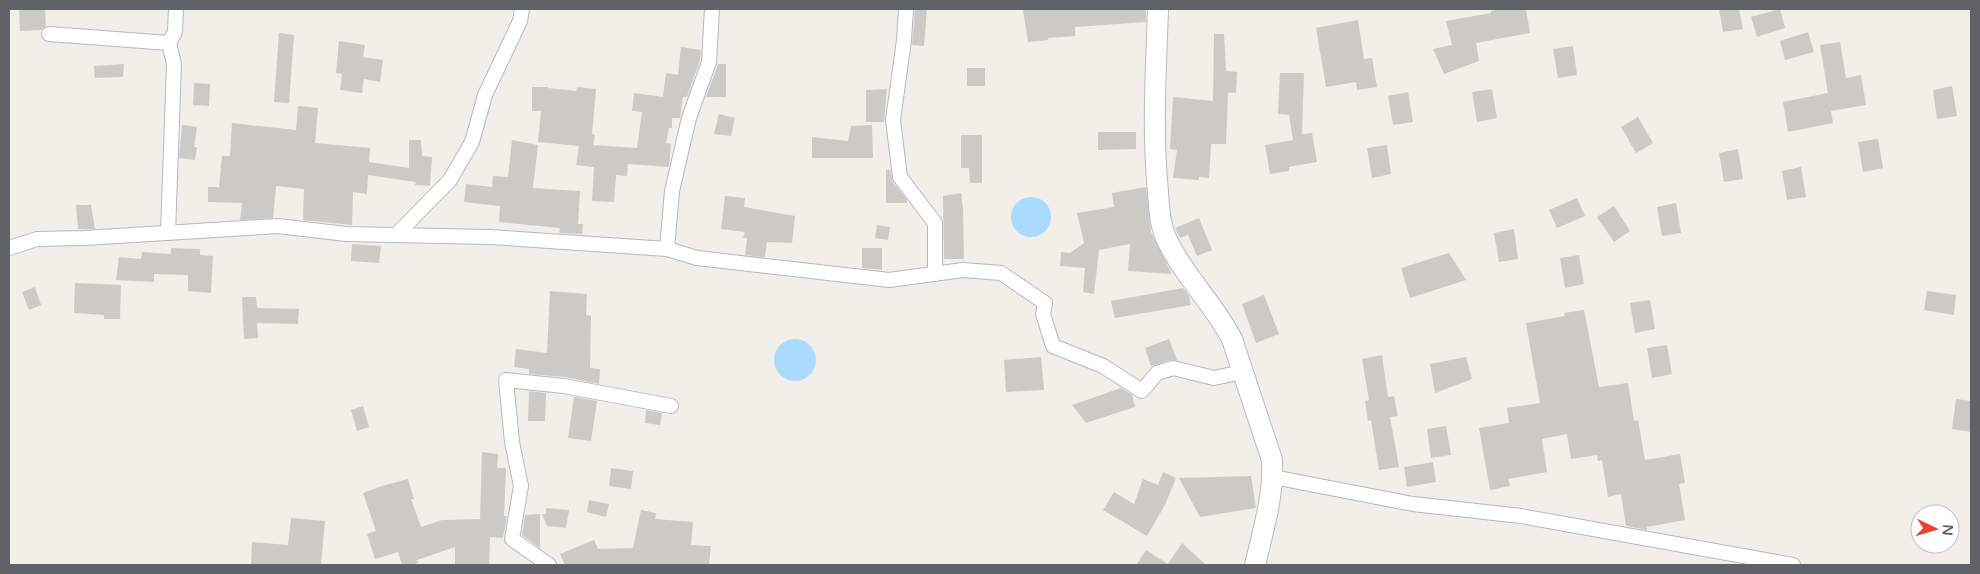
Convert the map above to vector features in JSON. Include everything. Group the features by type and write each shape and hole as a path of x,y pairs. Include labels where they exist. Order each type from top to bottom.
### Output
{"street":[{"path":"168,233 174,64 169,43 175,32 176,9"},
{"path":"396,235 450,180 472,142 485,95 520,21 522,9"},
{"path":"667,249 672,190 689,118 709,62 712,9"},
{"path":"906,9 904,40 893,120 900,177 935,223 935,274"},
{"path":"1158,9 1155,93 1157,177 1160,212 1166,239 1184,269 1223,322 1232,339 1272,460 1273,477 1255,565"},
{"path":"49,34 169,43"},
{"path":"9,248 37,239 85,238 278,226 346,234 490,237 667,249 697,258 889,280 963,270 1001,273 1045,303 1043,314 1054,346 1103,366 1142,391 1158,373 1173,368 1214,378 1242,372"},
{"path":"549,565 512,539 521,486 512,442 506,380 564,386 670,406"},
{"path":"1273,477 1413,504 1521,516 1793,565"}],"water":[{"path":"1027,197 1035,197 1042,200 1048,206 1051,217 1048,228 1042,234 1035,237 1027,237 1020,234 1014,228 1011,221 1011,213 1014,206 1020,200"},
{"path":"791,339 799,339 810,345 816,360 810,375 799,381 791,381 780,375 774,364 774,356 780,345"}],"building":[{"path":"19,9 45,9 46,26 41,30 20,31"},
{"path":"915,9 927,9 924,46 912,45"},
{"path":"1146,9 1146,22 1075,27 1075,36 1028,42 1023,10"},
{"path":"1526,9 1530,33 1476,43 1479,61 1444,74 1433,49 1452,45 1446,21 1491,13 1491,11"},
{"path":"1719,9 1739,9 1743,29 1723,32"},
{"path":"1780,9 1785,28 1757,37 1751,17"},
{"path":"1358,20 1364,59 1372,58 1377,87 1357,90 1356,82 1326,87 1316,28"},
{"path":"1808,32 1814,52 1785,60 1780,41"},
{"path":"279,33 294,35 289,103 274,102"},
{"path":"1214,34 1224,34 1226,71 1237,72 1236,93 1228,93 1226,144 1211,144 1209,178 1199,177 1199,180 1173,178 1177,150 1170,149 1173,97 1213,101"},
{"path":"339,41 365,45 363,57 383,60 380,82 364,79 362,93 340,90 342,74 336,73"},
{"path":"1840,42 1846,78 1861,75 1866,105 1831,111 1833,123 1788,132 1783,102 1828,93 1820,45"},
{"path":"1573,46 1577,75 1558,78 1553,49"},
{"path":"681,47 701,50 700,60 687,97 683,97 680,118 672,118 672,128 669,128 666,143 671,144 669,167 628,164 627,176 616,175 614,202 592,201 594,167 576,165 579,146 538,142 541,111 532,111 532,87 576,91 577,87 596,89 592,134 595,135 593,145 637,148 642,112 632,111 634,93 663,97 666,73 678,75"},
{"path":"124,64 123,77 95,78 94,66"},
{"path":"718,64 726,64 726,97 706,97"},
{"path":"967,68 985,68 985,86 967,86"},
{"path":"1280,73 1304,73 1302,134 1312,133 1317,162 1289,167 1289,171 1270,174 1265,145 1293,140 1289,115 1278,114"},
{"path":"194,83 210,84 209,106 193,105"},
{"path":"1952,86 1957,116 1937,119 1933,90"},
{"path":"887,89 884,122 866,122 866,90"},
{"path":"1492,89 1497,118 1477,122 1472,92"},
{"path":"1408,92 1413,122 1393,125 1388,96"},
{"path":"298,106 318,108 315,143 370,148 369,162 409,168 409,140 421,140 422,156 432,157 430,186 415,185 416,182 368,175 367,194 353,192 352,225 303,220 304,189 276,186 273,218 240,220 242,203 208,202 208,187 219,187 222,156 230,156 232,123 296,130"},
{"path":"719,114 735,118 731,136 714,134"},
{"path":"1638,117 1653,143 1636,153 1621,127"},
{"path":"182,125 197,127 194,147 197,147 195,160 179,158"},
{"path":"872,125 873,158 812,158 812,137 848,141 851,126"},
{"path":"1098,132 1136,132 1136,149 1098,150"},
{"path":"961,135 982,135 982,183 970,183 969,168 961,168"},
{"path":"1878,139 1883,168 1863,172 1858,142"},
{"path":"512,140 538,145 533,188 580,191 578,224 583,224 582,234 559,233 560,228 499,222 500,206 464,202 466,184 492,187 493,176 508,177"},
{"path":"1387,145 1391,174 1372,178 1367,148"},
{"path":"1738,149 1743,179 1724,182 1719,153"},
{"path":"1801,167 1806,197 1787,200 1782,171"},
{"path":"886,170 890,170 893,182 907,200 907,203 886,203"},
{"path":"1146,187 1151,232 1172,274 1128,271 1130,244 1099,250 1094,294 1083,292 1085,268 1060,266 1061,252 1070,253 1084,243 1077,213 1114,207 1112,193"},
{"path":"961,193 964,259 944,259 943,196"},
{"path":"725,196 745,198 744,207 795,216 792,243 767,242 765,257 745,255 747,238 743,238 745,232 721,229"},
{"path":"1577,198 1585,216 1557,228 1549,210"},
{"path":"1676,203 1681,233 1662,236 1657,207"},
{"path":"76,205 91,205 95,229 78,229"},
{"path":"1614,206 1630,231 1614,242 1597,217"},
{"path":"1199,218 1212,250 1197,256 1188,235 1180,238 1175,228"},
{"path":"877,225 890,227 888,240 875,238"},
{"path":"1514,229 1518,259 1499,262 1494,233"},
{"path":"352,244 381,246 379,263 351,261"},
{"path":"171,248 200,249 200,255 213,256 211,293 188,291 188,275 154,274 154,282 116,280 119,257 141,259 142,252 171,254"},
{"path":"862,248 882,248 882,270 862,268"},
{"path":"1449,253 1466,280 1410,298 1401,268"},
{"path":"1579,255 1584,284 1565,288 1560,258"},
{"path":"75,283 121,285 120,319 104,319 104,315 74,313"},
{"path":"35,287 41,305 29,310 22,292"},
{"path":"1183,288 1189,296 1191,305 1115,318 1111,301"},
{"path":"550,291 587,294 586,315 591,316 590,368 600,369 599,384 565,377 529,374 529,369 514,367 516,349 547,353"},
{"path":"1927,291 1956,295 1954,315 1924,310"},
{"path":"1264,295 1279,334 1256,343 1242,304"},
{"path":"242,297 256,297 257,308 299,309 298,324 257,323 258,338 244,339"},
{"path":"1650,300 1655,329 1635,333 1630,303"},
{"path":"1584,310 1599,387 1628,383 1634,421 1638,420 1645,460 1680,454 1685,483 1679,484 1685,520 1647,527 1647,530 1626,526 1621,494 1608,497 1602,460 1598,461 1597,455 1571,459 1567,434 1542,439 1547,472 1508,479 1510,486 1490,490 1479,428 1509,423 1507,408 1540,403 1526,323 1565,316 1564,313"},
{"path":"1169,339 1177,360 1170,360 1151,366 1145,348"},
{"path":"1667,345 1672,374 1652,378 1647,348"},
{"path":"1382,355 1388,397 1394,396 1398,416 1390,417 1399,467 1379,470 1371,420 1368,421 1365,401 1369,400 1362,359"},
{"path":"1041,357 1044,390 1006,392 1004,360"},
{"path":"1466,357 1472,379 1435,393 1430,364"},
{"path":"1121,388 1132,395 1135,407 1086,423 1072,405"},
{"path":"529,391 546,393 545,421 528,421"},
{"path":"574,397 597,401 591,441 568,438"},
{"path":"1956,399 1971,401 1971,432 1952,429"},
{"path":"363,406 369,427 357,431 351,410"},
{"path":"646,410 662,413 660,425 645,423"},
{"path":"1446,426 1451,455 1431,458 1427,429"},
{"path":"482,452 498,454 497,468 506,468 504,516 507,516 503,538 490,537 489,565 455,565 455,547 417,560 418,563 410,565 402,565 398,552 375,559 367,534 376,531 363,493 408,479 414,499 411,499 421,527 442,520 480,519"},
{"path":"1433,462 1436,482 1407,487 1404,467"},
{"path":"611,468 633,471 631,489 609,486"},
{"path":"1163,472 1176,478 1165,505 1147,536 1103,510 1114,492 1134,504 1143,479 1158,485"},
{"path":"1251,476 1256,508 1200,517 1179,478"},
{"path":"589,500 609,504 606,517 587,512"},
{"path":"546,508 569,510 566,528 547,526 542,514 546,514"},
{"path":"641,510 656,513 655,519 693,522 691,545 711,546 709,565 565,565 560,554 594,540 598,549 633,548"},
{"path":"540,514 540,548 522,535 525,515"},
{"path":"291,518 325,521 321,565 251,565 252,542 288,545"},
{"path":"1182,543 1206,565 1136,565 1146,550 1168,564"}]}
